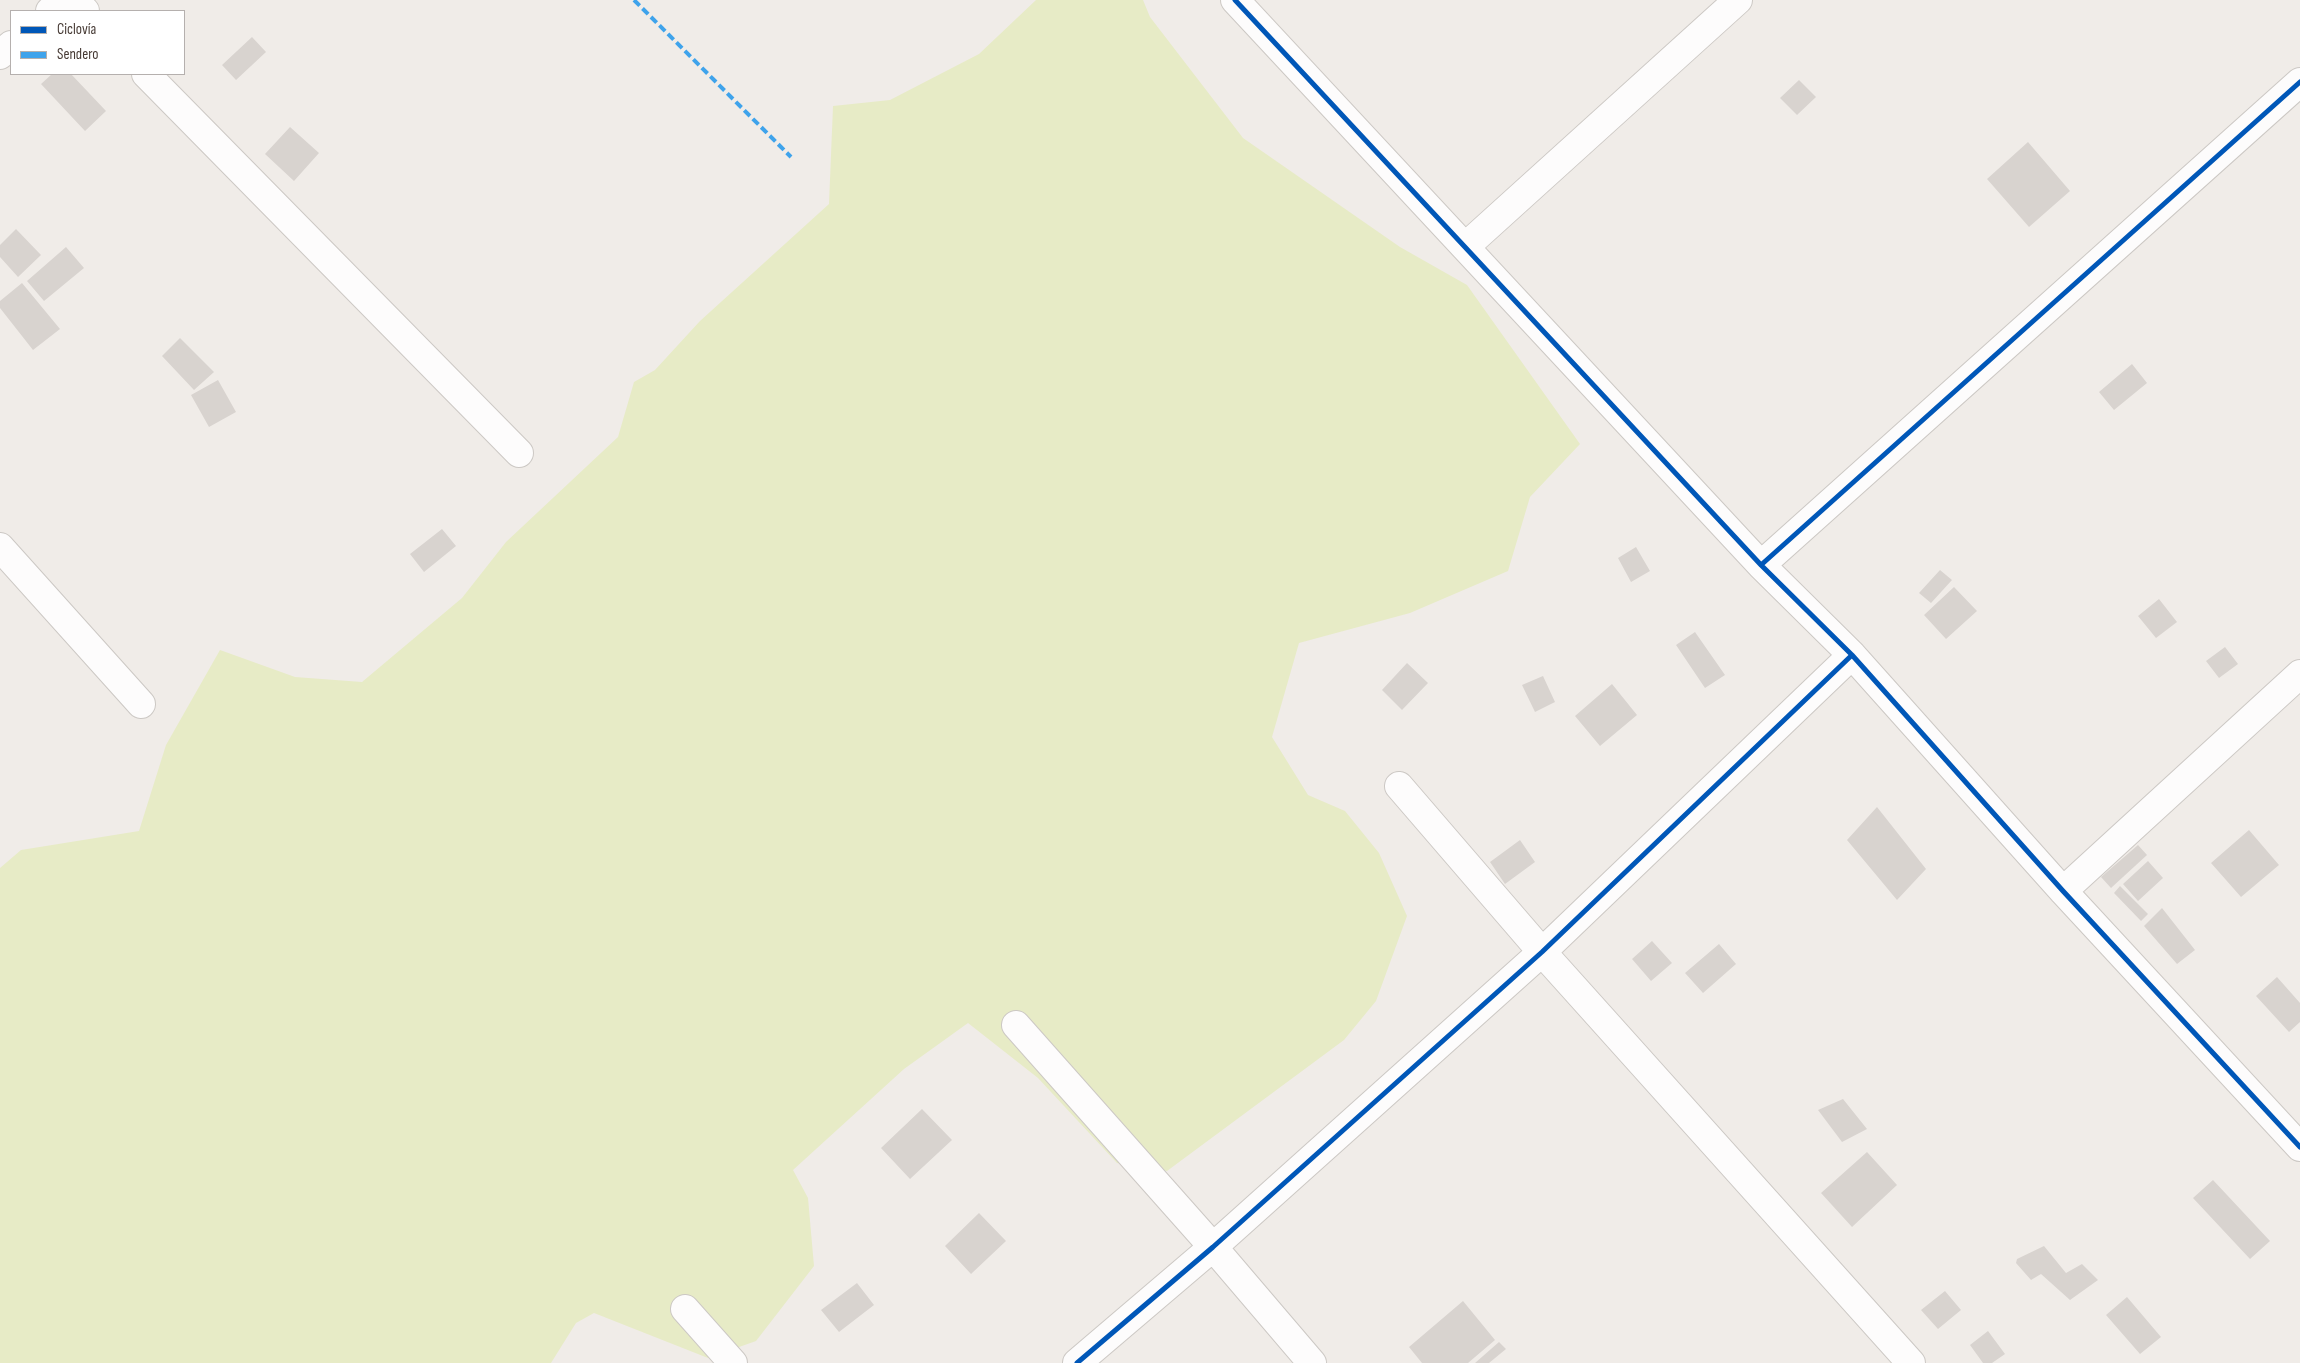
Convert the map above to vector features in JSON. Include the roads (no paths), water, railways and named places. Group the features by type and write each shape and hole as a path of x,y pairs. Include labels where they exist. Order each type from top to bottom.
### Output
{"street":[{"path":"51,10 62,0"},
{"path":"74,0 84,10"},
{"path":"1236,0 1760,565 1852,655 2063,891 2300,1147"},
{"path":"1465,247 1738,0"},
{"path":"0,55 10,46"},
{"path":"147,75 520,453"},
{"path":"1760,565 2300,82"},
{"path":"0,547 141,704"},
{"path":"1077,1363 1213,1247 1542,952 1852,655"},
{"path":"2063,891 2300,674"},
{"path":"1399,786 1542,952 1911,1363"},
{"path":"1016,1024 1213,1247 1312,1363"},
{"path":"685,1309 734,1363"}]}
